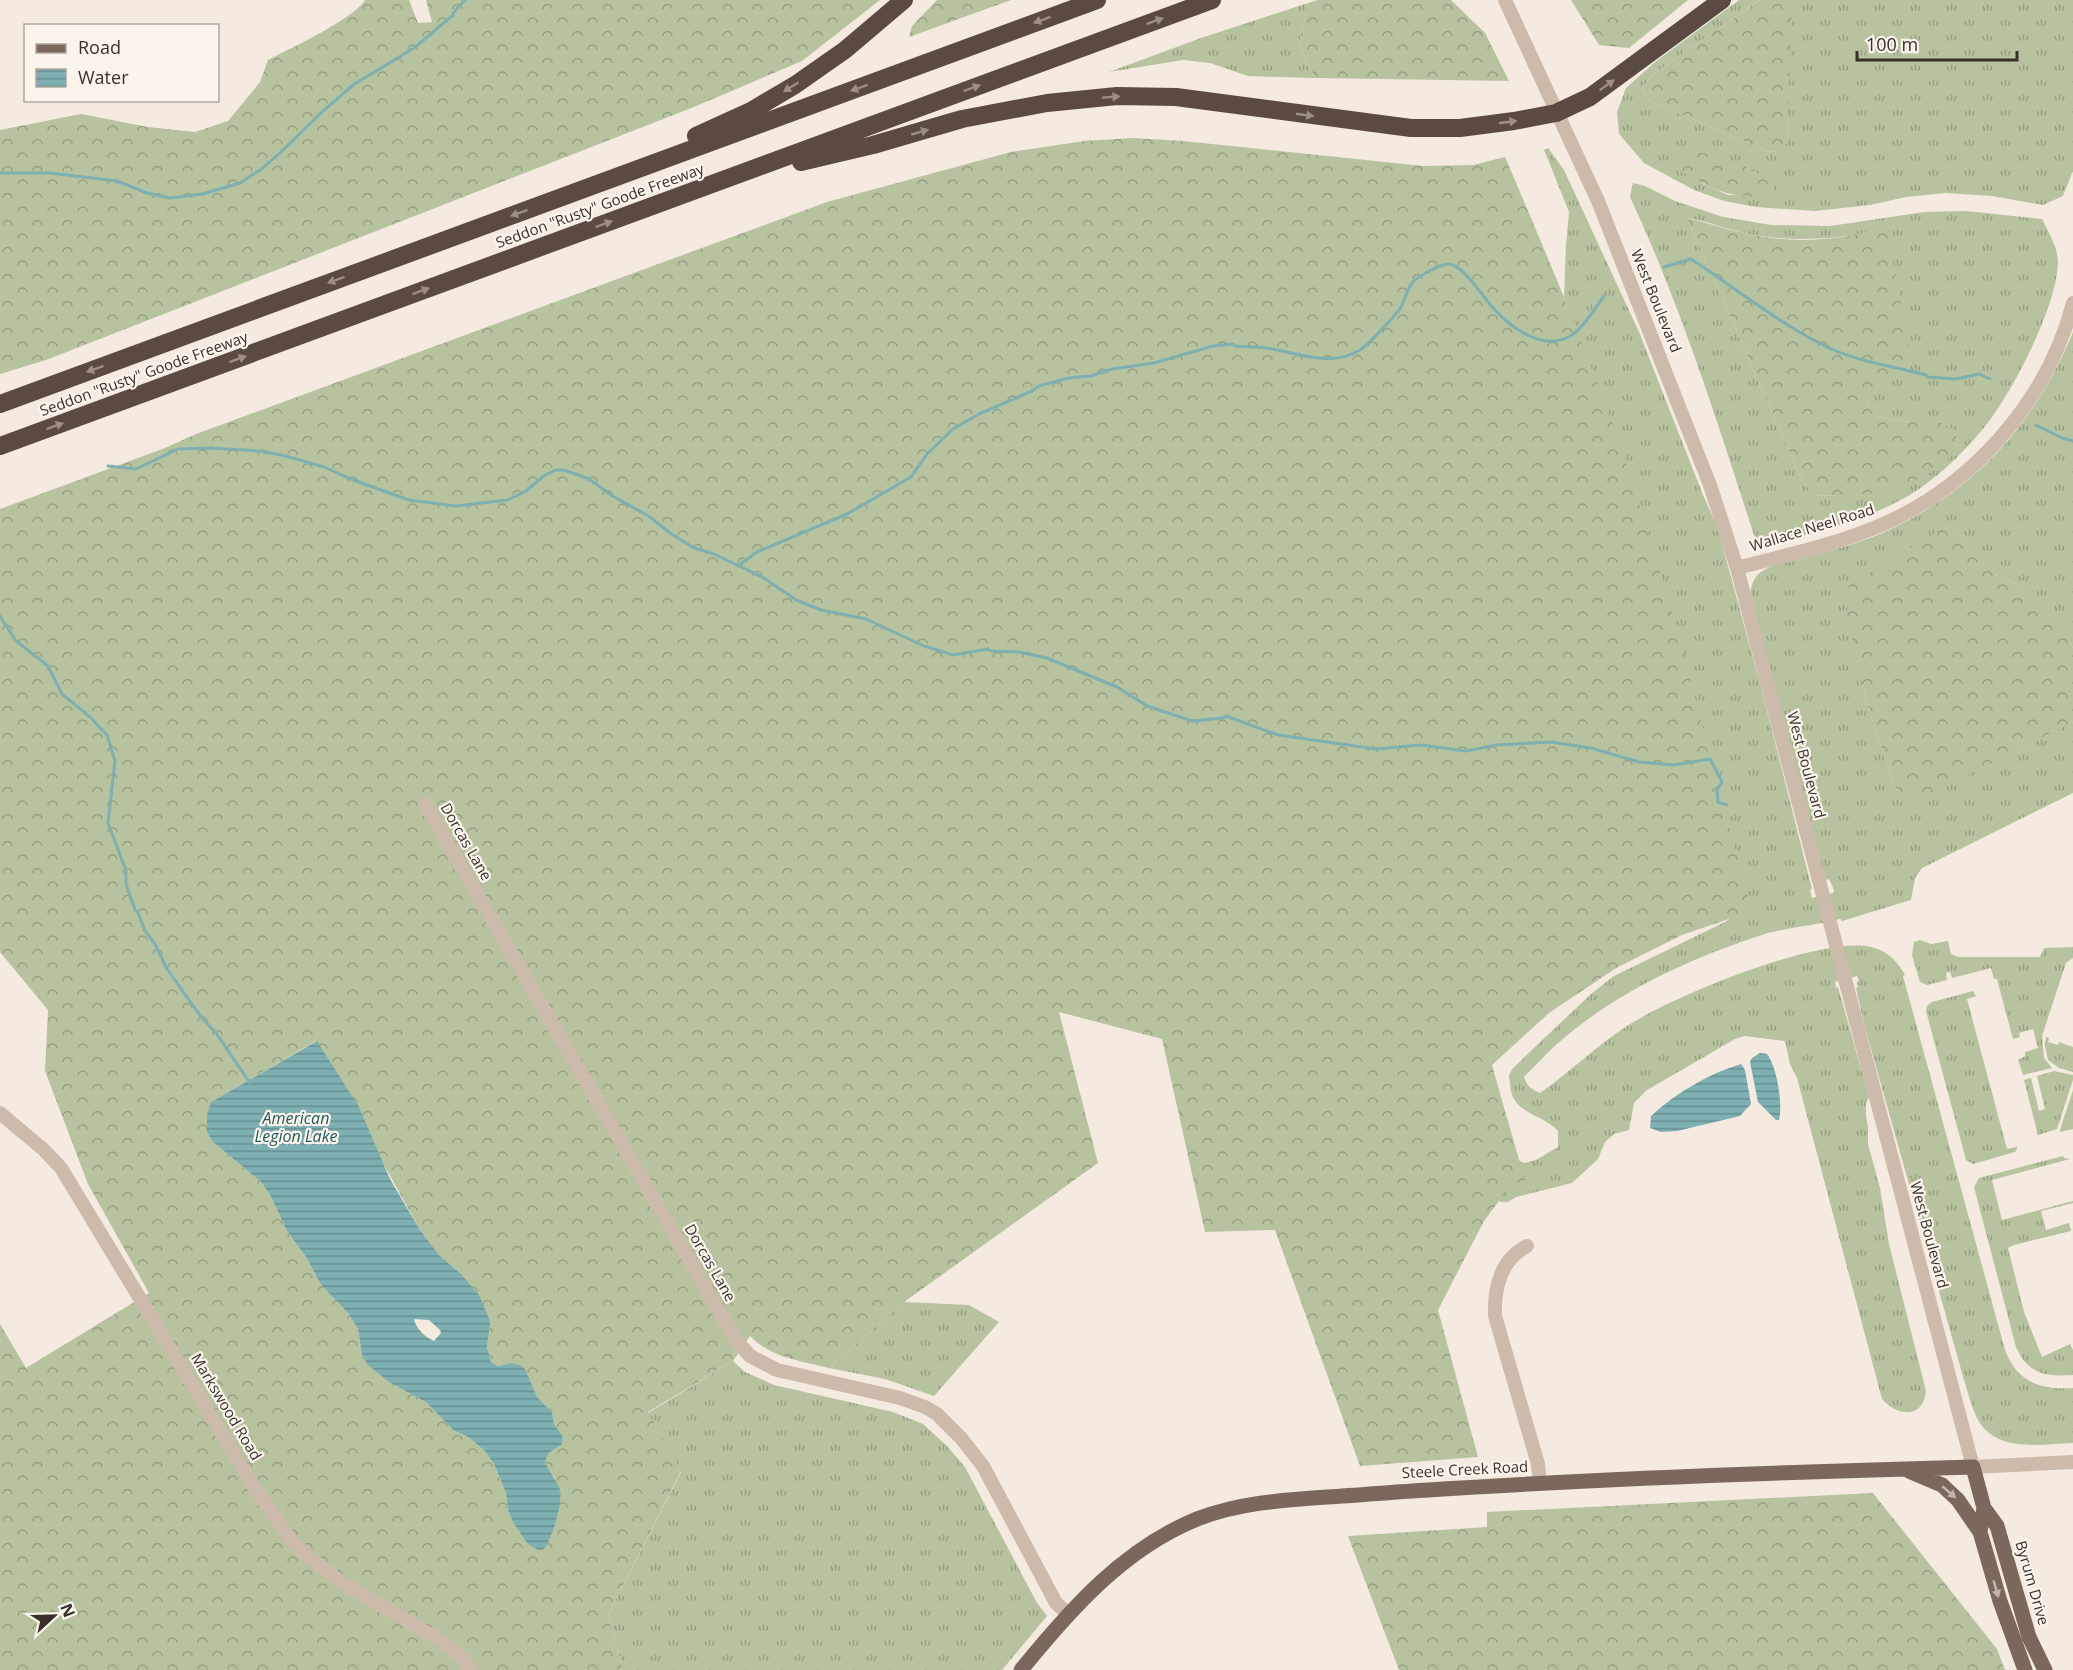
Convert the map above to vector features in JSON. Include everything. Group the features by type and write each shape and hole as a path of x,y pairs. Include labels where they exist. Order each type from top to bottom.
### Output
{"highway":[{"path":"560,198 751,111 795,85 845,50 904,0"},
{"name":"Seddon \"Rusty\" Goode Freeway","path":"0,404 1097,0"},
{"name":"Seddon \"Rusty\" Goode Freeway","path":"0,447 1212,0"},
{"path":"720,181 873,145 962,119 1047,103 1117,96 1176,97 1411,128 1460,128 1556,113 1590,97 1722,0"}],"main road":[{"name":"Steele Creek Road","path":"1021,1670 1068,1614 1112,1571 1143,1548 1197,1519 1224,1510 1253,1504 1311,1498 1540,1484 1754,1473 1973,1467"},
{"name":"Byrum Drive","path":"1973,1467 1984,1508 1997,1526 2029,1637 2045,1670"},
{"path":"1903,1469 1942,1485 1965,1508 1980,1532"},
{"name":"Byrum Drive","path":"1984,1508 1980,1532 2000,1602 2025,1670"}],"street":[{"name":"West Boulevard","path":"1504,0 1598,201 1710,485 1737,568 1973,1467"},
{"name":"Wallace Neel Road","path":"1737,568 1826,544 1874,528 1913,508 1953,483 1978,462 2031,397 2046,373 2060,343 2073,303"},
{"name":"Dorcas Lane","path":"425,804 735,1339 750,1356 777,1370 900,1398 937,1414 961,1438 983,1466 1056,1603 1068,1614"},
{"name":"Markswood Road","path":"0,1113 43,1149 61,1168 254,1487 290,1539 341,1582 443,1642 472,1670"},
{"path":"1527,1246 1515,1252 1499,1277 1494,1297 1495,1316 1538,1464 1540,1484"},
{"path":"1973,1467 2073,1462"}],"green space":[{"path":"365,0 409,0 418,23 432,22 426,0 880,0 802,61 694,107 46,360 0,374 0,130 81,114 148,127 195,132 228,121 260,82 268,60 348,16"},
{"path":"937,0 1011,0 909,37 912,26"},
{"path":"1318,0 1451,0 1485,33 1509,81 1315,78 1299,44 1308,3"},
{"path":"1571,0 1688,0 1629,48 1599,45"},
{"path":"1739,0 1760,0 1651,76 1642,89 1650,101 1764,150 1777,152 1787,142 1791,0 2073,0 2073,171 2063,196 2043,205 1992,196 1945,193 1815,211 1756,207 1724,201 1694,190 1644,163 1619,134 1617,112 1626,88 1655,62","holes":["1669,164 1771,182 1774,195 1728,195 1703,184"]},
{"path":"1760,0 1791,0 1792,4 1787,142 1778,152 1764,150 1650,101 1642,89 1651,76"},
{"path":"1308,3 1299,44 1315,78 1248,76 1210,63 1183,60 1109,72 1201,38"},
{"path":"1133,138 1183,141 1423,166 1473,165 1505,157 1590,364 1621,448 1651,543 1682,648 1752,911 1682,935 1616,968 1549,1013 1492,1065 1525,1181 1511,1185 1484,1221 1438,1310 1478,1457 1360,1466 1275,1230 1205,1232 1162,1039 1059,1012 1098,1163 904,1302 829,1368 777,1354 750,1336 733,1361 648,1412 681,1471 608,1615 623,1670 0,1670 0,1324 26,1368 149,1293 88,1184 45,1071 48,1010 0,952 0,509 165,448 196,434 827,202 1011,152 1084,141","holes":["316,1041 420,1230 440,1256 460,1273 489,1321 487,1347 491,1362 498,1366 511,1363 524,1369 537,1397 552,1412 561,1445 549,1453 545,1461 547,1469 555,1478 508,1510 506,1493 494,1464 485,1451 468,1437 453,1430 427,1403 389,1382 362,1355 358,1329 347,1312 321,1285 306,1257 287,1231 270,1195 261,1182 213,1142 210,1135 211,1102"]},
{"path":"1548,148 1564,170 1639,332 1717,526 1761,687 1812,889 1810,890 1812,898 1833,893 1834,890 1829,879 1826,880 1818,852 1750,596 1753,582 1758,574 1770,567 1880,534 1922,512 1951,493 1977,472 2023,422 2042,394 2073,332 2073,648 2067,637 2020,585 1997,576 1981,566 1955,528 1862,684 1895,786 1916,800 2073,722 2073,793 1922,868 1915,878 1911,900 1842,921 1840,919 1759,936 1705,956 1652,980 1602,1009 1579,1026 1524,1077 1530,1087 1540,1093 1627,1026 1677,1000 1747,971 1818,950 1848,946 1871,947 1887,954 1905,975 1903,976 2005,1350 2016,1370 2031,1382 2050,1387 2073,1388 2073,1443 2032,1445 2006,1442 1984,1428 1976,1416 1864,1024 1856,988 1859,981 1857,976 1835,982 1869,1097 1866,1103 1868,1144 1880,1188 1889,1244 1926,1391 1924,1400 1915,1411 1902,1412 1882,1399 1797,1078 1790,1064 1785,1041 1745,1036 1735,1039 1647,1090 1634,1103 1629,1130 1614,1134 1605,1142 1598,1159 1572,1183 1516,1197 1508,1202 1500,1202 1464,1133 1524,1163 1536,1160 1558,1147 1558,1131 1516,1102 1511,1093 1509,1075 1513,1068 1591,994 1614,976 1725,922 1743,909 1564,297 1569,212 1544,150"},
{"path":"1688,150 1722,157 1751,169 1771,182 1774,195 1730,194 1707,185 1668,164"},
{"path":"1633,183 1645,186 1675,201 1723,217 1771,225 1830,226 1924,212 1966,211 2042,219 2056,250 2058,261 2056,280 2042,325 2019,373 1994,415 1945,469 1907,497 1880,510 1788,541 1766,542 1754,535 1682,322 1630,197","holes":["1687,218 1751,235 1792,239 1840,237 1886,228 1866,405 1877,417 1909,422 1939,422 1835,496 1814,495 1802,480"]},
{"path":"1687,218 1750,234 1791,240 1856,235 1887,227 1909,348 1905,362 1868,392 1866,405 1877,417 1909,422 1939,422 1955,430 1958,450 1932,472 1901,486 1858,495 1814,495 1802,480"},
{"path":"1955,528 1981,565 1997,576 2020,585 2046,605 2067,637 2073,648 2073,722 1916,801 1904,797 1895,786 1876,733 1862,684 1847,615 1849,585 1942,529"},
{"path":"1920,940 1931,944 1948,941 1951,954 1958,957 2040,957 2044,948 2073,947 2073,958 2066,963 2042,1036 2044,1058 2052,1068 2023,1075 2018,1060 2025,1056 2025,1052 2038,1048 2033,1029 2019,1033 2020,1037 2013,1039 1997,979 1994,979 1991,968 1952,978 1950,972 1946,973 1947,980 1927,985 1920,982 1912,955 1914,942"},
{"path":"1973,991 1976,996 1967,999 2007,1149 2017,1147 2017,1149 2015,1152 1973,1164 1966,1160 1926,1011 1927,1006 1932,1002"},
{"path":"2046,1037 2049,1038 2048,1042 2058,1045 2059,1042 2073,1047 2073,1072 2059,1068 2048,1060"},
{"path":"2054,1071 2073,1075 2057,1129 2038,1135 2024,1080 2034,1077 2031,1078 2039,1111 2045,1109 2037,1076"},
{"path":"2073,1090 2073,1129 2060,1132 2060,1130"},
{"path":"2063,1156 2070,1159 1992,1180 2002,1220 2073,1201 2073,1203 2041,1211 2046,1230 2069,1223 2071,1231 2008,1248 2024,1312 2042,1357 2070,1344 2073,1350 2073,1375 2038,1372 2026,1363 2016,1347 1974,1187 1979,1178"},
{"path":"904,1302 969,1305 999,1322 934,1396 885,1379 829,1368"},
{"path":"733,1361 745,1372 774,1385 893,1412 923,1424 947,1446 965,1467 1037,1603 1047,1616 1002,1670 623,1670 608,1615 681,1472 648,1413"},
{"path":"1873,1493 1997,1649 2005,1670 1399,1670 1348,1536 1487,1527 1487,1512"}],"water":[{"name":"American Legion Lake","path":"317,1041 359,1107 390,1179 420,1230 440,1256 460,1273 479,1295 490,1321 487,1347 491,1362 498,1366 511,1363 525,1369 537,1397 552,1412 554,1424 563,1437 561,1445 549,1453 545,1461 559,1486 561,1496 556,1520 544,1549 538,1550 528,1544 514,1524 508,1510 506,1493 494,1464 485,1451 468,1437 453,1430 427,1403 389,1382 368,1365 362,1355 358,1329 347,1312 321,1285 306,1257 287,1231 270,1195 261,1182 213,1142 207,1132 207,1115 211,1102","holes":["414,1319 429,1320 441,1333 434,1341 421,1332"]},
{"path":"1760,1053 1767,1054 1776,1076 1780,1105 1779,1120 1776,1120 1758,1102 1750,1062"},
{"path":"1741,1064 1745,1070 1751,1104 1740,1116 1677,1131 1661,1132 1650,1128 1651,1116 1671,1100 1693,1085"}],"waterway":[{"path":"0,173 50,173 117,181 147,193 170,198 202,194 240,183 263,168 353,85 414,48 453,15 465,0"},
{"path":"1664,267 1691,259 1789,326 1835,351 1928,377 1956,379 1979,374 1990,379"},
{"path":"738,566 757,552 847,514 911,477 927,454 953,429 1039,386 1069,378 1090,376 1112,369 1154,363 1213,346 1233,344 1326,359 1349,355 1364,347 1394,316 1413,282 1446,264 1464,273 1512,326 1524,333 1548,341 1560,340 1577,331 1604,296"},
{"path":"2036,425 2073,441"},
{"path":"108,466 136,469 178,449 211,448 259,451 324,467 409,500 456,506 508,500 526,491 545,475 556,470 564,470 589,479 694,548 714,554 764,578 796,600 821,610 866,619 924,646 953,655 988,649 1047,658 1117,687 1147,706 1192,721 1226,716 1278,735 1376,749 1421,745 1466,751 1497,745 1551,742 1591,748 1639,762 1674,765 1710,759 1722,782 1717,790 1718,802 1727,805"},
{"path":"0,616 16,641 48,666 62,694 90,717 107,735 115,761 108,823 126,871 126,884 135,910 167,969 202,1018 216,1033 250,1083"}]}
